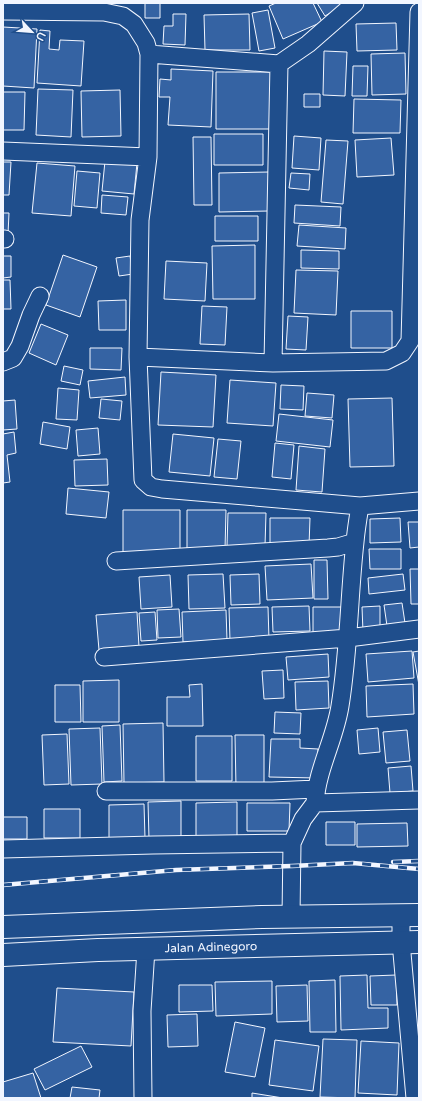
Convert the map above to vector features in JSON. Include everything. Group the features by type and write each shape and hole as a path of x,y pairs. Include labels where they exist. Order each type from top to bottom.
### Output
{"highway":[{"path":"3,927 146,921 410,915"},
{"path":"146,921 142,933 142,938 146,949"},
{"path":"98,923 102,934 98,950"},
{"name":"Jalan Adinegoro","path":"3,955 98,950 410,942"}],"street":[{"path":"149,54 279,64 308,44 355,3"},
{"path":"3,12 104,12 123,16 134,24 146,43 149,54 148,157 140,220 138,357 143,480 151,487 170,490 360,506 419,501"},
{"path":"138,357 273,363 386,361 402,353 410,342 419,12"},
{"path":"273,363 279,64"},
{"path":"3,152 148,157"},
{"path":"3,362 13,358 20,346 40,296"},
{"path":"291,917 292,843 316,796 338,721 341,704 348,638 355,542 360,506"},
{"path":"116,561 328,548 355,542"},
{"path":"104,657 348,638 419,629"},
{"path":"106,791 272,791 316,796 419,800"},
{"path":"3,849 292,843"},
{"path":"410,915 416,1098"},
{"path":"143,1098 142,1011 146,949"}],"building":[{"path":"145,3 160,3 160,18 145,18"},
{"path":"276,3 313,3 322,22 283,39 269,6"},
{"path":"317,3 347,3 325,16"},
{"path":"268,10 275,48 259,51 252,13"},
{"path":"173,14 186,14 185,45 163,44 164,26 173,26"},
{"path":"249,14 250,50 205,50 204,15"},
{"path":"396,23 397,50 357,51 356,24"},
{"path":"3,27 37,29 34,88 3,86"},
{"path":"40,30 50,31 49,49 59,50 60,40 84,41 81,86 37,83"},
{"path":"324,51 347,52 345,96 323,95"},
{"path":"405,53 406,94 372,95 371,54"},
{"path":"353,66 368,66 367,96 352,96"},
{"path":"171,69 213,71 211,127 168,125 170,97 159,97 160,79 171,80"},
{"path":"216,72 271,72 272,129 216,129"},
{"path":"38,89 73,90 71,137 36,135"},
{"path":"120,90 121,136 82,137 81,91"},
{"path":"3,92 25,92 24,130 3,130"},
{"path":"304,94 320,94 320,107 304,107"},
{"path":"354,99 401,100 400,133 353,133"},
{"path":"214,134 263,134 263,165 214,165"},
{"path":"294,136 321,138 319,170 292,168"},
{"path":"193,137 211,137 212,205 194,205"},
{"path":"391,138 394,175 357,177 355,140"},
{"path":"326,140 348,141 343,204 321,202"},
{"path":"105,161 137,163 134,194 102,191"},
{"path":"3,162 11,162 9,195 3,195"},
{"path":"37,163 75,166 71,216 32,213"},
{"path":"77,171 100,173 97,208 74,206"},
{"path":"269,172 269,211 219,212 219,173"},
{"path":"291,173 310,174 309,190 289,188"},
{"path":"102,195 128,197 126,215 101,213"},
{"path":"295,205 341,207 340,226 294,223"},
{"path":"3,213 9,213 8,234 3,234"},
{"path":"215,216 258,216 258,241 215,241"},
{"path":"299,225 346,228 345,249 297,246"},
{"path":"255,245 255,299 213,299 212,246"},
{"path":"301,250 339,251 339,269 301,268"},
{"path":"63,255 97,267 80,317 46,305"},
{"path":"3,256 11,256 11,277 3,278"},
{"path":"130,256 133,274 119,276 116,258"},
{"path":"166,261 207,263 205,301 164,299"},
{"path":"296,270 338,271 336,315 294,313"},
{"path":"3,280 10,280 11,309 3,309"},
{"path":"126,300 126,330 99,330 98,301"},
{"path":"202,306 227,307 225,345 200,344"},
{"path":"351,311 392,311 392,348 351,348"},
{"path":"288,316 308,317 306,350 286,349"},
{"path":"41,324 68,335 56,365 29,353"},
{"path":"90,348 122,348 121,370 90,369"},
{"path":"64,366 83,370 80,385 61,381"},
{"path":"161,372 216,375 213,427 158,425"},
{"path":"125,377 126,395 90,398 88,381"},
{"path":"230,380 276,383 273,426 227,423"},
{"path":"281,385 304,386 303,410 280,409"},
{"path":"58,388 79,390 77,420 56,419"},
{"path":"307,393 334,395 332,418 305,416"},
{"path":"392,398 394,466 350,467 348,399"},
{"path":"101,399 122,401 120,420 99,418"},
{"path":"15,400 17,429 3,430 3,401"},
{"path":"279,414 333,420 330,447 276,441"},
{"path":"43,422 70,427 67,449 40,444"},
{"path":"98,428 100,454 78,456 76,430"},
{"path":"14,432 16,453 7,455 10,482 3,483 3,434"},
{"path":"173,434 214,438 210,476 169,472"},
{"path":"218,439 241,441 237,479 214,477"},
{"path":"275,443 294,445 291,479 272,477"},
{"path":"299,446 325,449 322,492 296,490"},
{"path":"107,459 108,485 75,486 74,460"},
{"path":"68,488 109,492 106,518 66,514"},
{"path":"123,510 180,510 180,553 123,552"},
{"path":"187,510 226,510 225,550 187,551"},
{"path":"228,513 266,513 265,546 227,546"},
{"path":"270,518 310,518 309,546 270,546"},
{"path":"400,518 401,542 370,543 370,519"},
{"path":"408,522 419,522 419,547 410,548"},
{"path":"369,549 401,549 401,569 370,569"},
{"path":"314,560 327,560 328,599 314,599"},
{"path":"311,564 313,598 267,600 265,566"},
{"path":"410,569 419,569 419,604 411,604"},
{"path":"223,574 225,608 189,609 188,575"},
{"path":"259,574 260,604 231,605 230,575"},
{"path":"403,574 405,590 369,594 368,578"},
{"path":"170,575 172,607 141,609 139,577"},
{"path":"402,603 405,623 387,626 384,605"},
{"path":"309,606 310,631 273,632 272,607"},
{"path":"380,606 380,631 363,632 362,607"},
{"path":"268,607 269,640 230,641 229,608"},
{"path":"313,607 343,607 343,633 313,634"},
{"path":"179,609 181,637 158,638 157,610"},
{"path":"226,610 227,640 183,642 182,612"},
{"path":"137,612 139,647 99,650 96,615"},
{"path":"155,612 157,640 141,641 139,613"},
{"path":"412,651 414,678 368,682 366,654"},
{"path":"419,651 419,685 413,652"},
{"path":"328,654 329,677 288,680 286,657"},
{"path":"283,670 284,698 264,699 262,671"},
{"path":"119,680 119,722 83,722 83,681"},
{"path":"328,681 329,708 296,710 295,682"},
{"path":"202,684 203,726 167,726 167,697 190,697 189,685"},
{"path":"413,684 414,714 367,717 366,686"},
{"path":"55,685 80,685 81,722 55,722"},
{"path":"275,712 301,713 300,734 274,733"},
{"path":"163,723 164,782 124,783 123,724"},
{"path":"120,725 122,781 104,782 102,726"},
{"path":"100,728 102,784 71,785 69,729"},
{"path":"378,728 380,752 359,754 357,730"},
{"path":"407,730 410,761 386,763 383,732"},
{"path":"67,734 69,784 44,785 42,735"},
{"path":"235,735 264,735 264,787 236,788"},
{"path":"196,736 232,736 232,781 196,781"},
{"path":"271,739 300,739 300,748 318,749 317,778 269,777"},
{"path":"411,766 413,791 390,793 388,768"},
{"path":"181,801 181,839 149,839 148,802"},
{"path":"237,802 237,838 196,838 196,803"},
{"path":"247,803 290,803 289,831 247,831"},
{"path":"144,804 145,838 109,839 109,805"},
{"path":"44,809 80,809 80,838 44,838"},
{"path":"3,817 27,817 27,839 3,839"},
{"path":"326,822 355,822 355,845 326,845"},
{"path":"407,823 408,846 357,847 357,824"},
{"path":"367,975 368,1008 388,1008 388,1028 341,1030 340,976"},
{"path":"396,975 397,1005 371,1005 370,976"},
{"path":"335,980 336,1032 310,1032 309,981"},
{"path":"272,981 272,1014 216,1016 215,982"},
{"path":"179,985 212,985 213,1011 179,1012"},
{"path":"307,985 308,1021 277,1022 276,986"},
{"path":"57,988 134,992 131,1046 53,1042"},
{"path":"197,1014 198,1046 168,1047 167,1015"},
{"path":"235,1022 265,1028 255,1077 225,1072"},
{"path":"323,1039 357,1040 355,1098 320,1097"},
{"path":"275,1040 319,1046 313,1091 269,1085"},
{"path":"361,1041 399,1043 397,1095 358,1093"},
{"path":"81,1046 92,1067 45,1090 34,1069"},
{"path":"33,1073 41,1098 3,1098 3,1082"},
{"path":"72,1087 100,1090 99,1098 70,1098"},
{"path":"252,1093 283,1098 252,1098"}],"railway":[{"path":"393,862 419,861"},
{"path":"3,885 176,870 353,863 419,869"}]}
